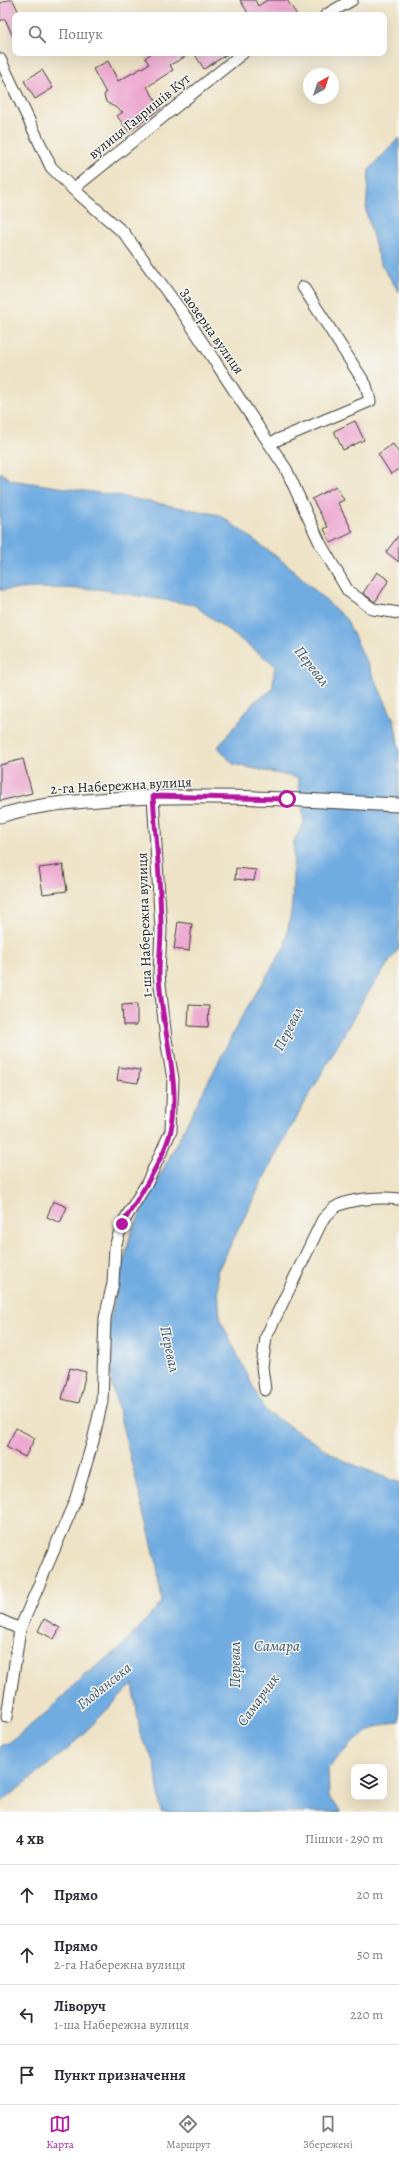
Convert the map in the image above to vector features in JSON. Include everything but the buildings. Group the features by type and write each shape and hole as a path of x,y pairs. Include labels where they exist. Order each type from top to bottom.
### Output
{"street":[{"path":"331,12 352,0"},
{"name":"вулиця Гавришів Кут","path":"72,189 239,56"},
{"name":"Заозерна вулиця","path":"0,58 51,167 72,189 124,233 187,319 286,468 320,543 348,591 373,609 399,613"},
{"path":"270,443 370,401 366,385 303,287"},
{"name":"2-га Набережна вулиця","path":"0,816 23,808 63,802 153,796 246,797 399,805"},
{"name":"1-ша Набережна вулиця","path":"7,1717 20,1629 75,1501 93,1441 102,1401 105,1318 113,1282 115,1247 122,1224 147,1183 171,1131 173,1079 166,1039 159,975 161,929 153,796"},
{"path":"265,1390 262,1367 266,1337 323,1220 335,1208 346,1203 380,1197 399,1199"},
{"path":"0,1620 20,1629"}],"water":[{"path":"399,138 399,292 380,263 366,211 369,170"},
{"name":"Самара","path":"0,472 11,480 119,496 220,515 289,566 346,619 394,720 399,750 399,948 365,997 277,1152 217,1272 220,1319 265,1411 342,1460 399,1483 399,1722 388,1723 368,1732 351,1745 328,1768 329,1796 341,1812 161,1812 155,1764 140,1734 133,1684 69,1748 0,1803 0,1746 10,1742 48,1711 82,1677 121,1648 162,1602 156,1560 112,1385 107,1332 131,1232 242,1016 285,946 292,906 294,841 304,822 298,778 233,764 218,747 254,702 272,690 275,665 194,605 98,589 38,588 0,590"}],"route":[{"path":"122,1224 147,1183 171,1131 174,1100 173,1079 166,1039 159,975 161,929 153,796 287,799"}],"water label":[{"name":"Перевал","path":"312,666"},
{"name":"Перевал","path":"288,1029"},
{"name":"Перевал","path":"170,1349"},
{"name":"Перевал","path":"235,1665"},
{"name":"Глодянська","path":"104,1686"},
{"name":"Самарчик","path":"258,1700"}]}
